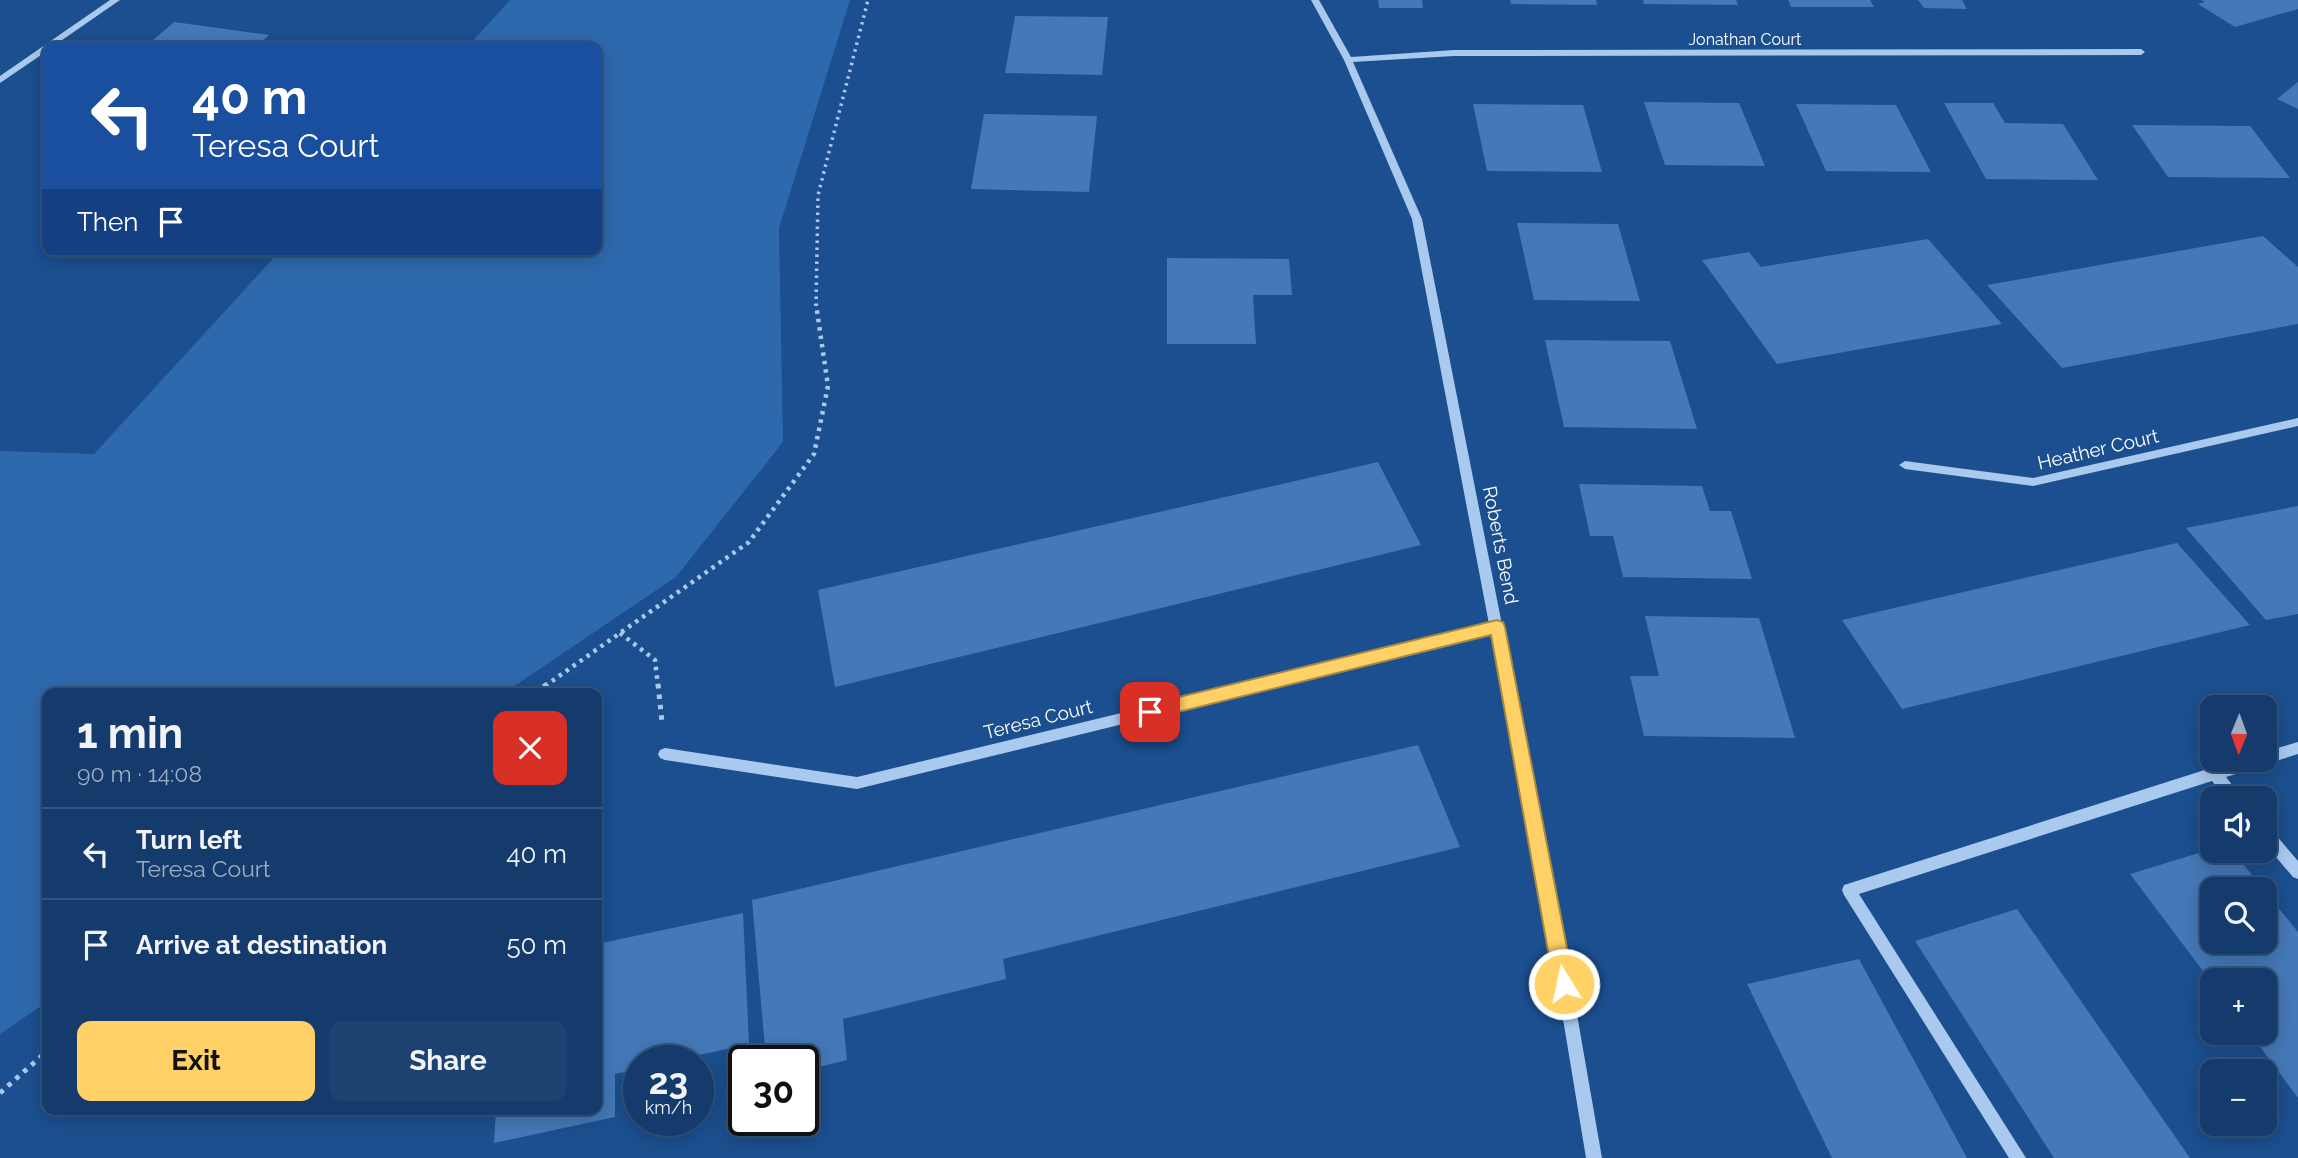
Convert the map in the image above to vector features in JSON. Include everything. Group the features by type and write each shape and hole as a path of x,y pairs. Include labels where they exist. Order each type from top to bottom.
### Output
{"street":[{"path":"54,42 116,0"},
{"name":"Roberts Bend","path":"1315,0 1348,60 1417,219 1556,934 1594,1158"},
{"path":"0,80 42,51"},
{"name":"Jonathan Court","path":"1348,60 1454,53 2141,52"},
{"name":"Heather Court","path":"1905,465 2033,482 2298,422"},
{"name":"Teresa Court","path":"666,754 857,783 1497,627"},
{"path":"2277,754 2298,748"},
{"path":"2018,1158 1849,890 2217,772"},
{"path":"2214,773 2225,786"},
{"path":"2277,847 2298,872"}],"path":[{"path":"542,688 749,542 814,454 828,386 816,307 818,195 868,0"},
{"path":"619,633 655,660 666,754"},
{"path":"0,1093 42,1055"}],"shaded area":[{"path":"510,0 850,0 779,228 783,442 676,577 511,688 42,688 42,1005 0,1034 0,451 94,454 276,256 602,256 602,42 472,42"}],"building":[{"path":"1378,0 1422,0 1423,8 1379,8"},
{"path":"1510,0 1596,0 1597,5 1511,4"},
{"path":"1643,0 1736,0 1738,5 1644,4"},
{"path":"1788,0 1870,0 1874,7 1791,7"},
{"path":"1918,0 1962,0 1967,9 1924,8"},
{"path":"2201,0 2298,0 2298,9 2235,27 2198,4 2205,2"},
{"path":"1015,16 1108,17 1102,75 1005,73"},
{"path":"174,22 269,35 261,42 151,42"},
{"path":"2298,82 2298,109 2277,99"},
{"path":"1644,102 1739,103 1765,166 1665,165"},
{"path":"1944,103 1993,103 2005,123 2063,124 2098,180 1986,179"},
{"path":"1473,104 1583,105 1602,172 1487,171"},
{"path":"1796,104 1896,105 1931,172 1826,171"},
{"path":"984,114 1097,116 1089,192 971,189"},
{"path":"2132,125 2250,126 2290,178 2168,177"},
{"path":"1517,223 1618,224 1640,301 1534,300"},
{"path":"2263,236 2298,267 2298,324 2062,368 1987,285"},
{"path":"1928,239 2002,324 1777,364 1702,260 1749,252 1761,267"},
{"path":"1167,258 1289,259 1292,295 1253,295 1256,344 1167,344"},
{"path":"1545,340 1670,341 1697,429 1564,427"},
{"path":"1378,462 1421,545 835,687 818,590"},
{"path":"1579,484 1702,486 1710,511 1731,511 1752,579 1623,577 1613,536 1590,536"},
{"path":"2298,506 2298,614 2266,620 2186,528"},
{"path":"2177,543 2250,625 1902,709 1842,620"},
{"path":"1645,616 1759,618 1795,738 1644,736 1630,676 1659,676"},
{"path":"1418,745 1460,847 1003,959 1006,979 843,1019 847,1060 819,1067 819,1045 765,1045 752,900"},
{"path":"2200,853 2200,863 2242,863 2253,877 2200,877 2200,954 2277,954 2277,906 2298,932 2298,1098 2277,1070 2277,1059 2269,1059 2259,1045 2277,1045 2277,968 2201,968 2130,874"},
{"path":"2017,909 2190,1158 2054,1158 1915,941"},
{"path":"743,913 749,1044 728,1045 728,1049 714,1052 714,1045 623,1045 623,1072 615,1074 615,1117 494,1143 496,1115 602,1115 602,943"},
{"path":"1859,959 1967,1158 1832,1158 1747,984"}],"route":[{"path":"1150,712 1497,627 1564,984"}]}
